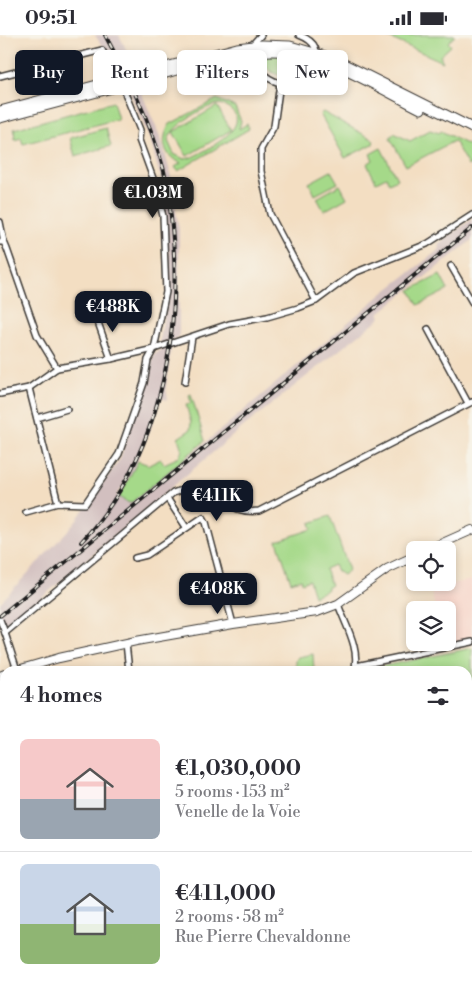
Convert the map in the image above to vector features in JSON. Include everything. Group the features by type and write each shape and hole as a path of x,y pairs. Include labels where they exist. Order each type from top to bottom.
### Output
{"main road":[{"path":"167,70 251,49 277,51"},
{"path":"348,71 472,128"},
{"path":"348,72 472,135"},
{"path":"0,111 114,84 0,118"},
{"path":"448,541 472,531"},
{"path":"35,666 126,643 233,623 314,613 338,604 387,569 406,560"}],"street":[{"path":"261,35 251,49 254,62 263,74 277,81"},
{"path":"299,35 311,41 314,50"},
{"path":"0,76 102,51 125,93 140,130 139,140 154,181 163,216 166,292 154,349 148,360 144,383 119,454 85,504 58,503 26,512"},
{"path":"279,95 276,120 262,149 260,171 270,214 316,301"},
{"path":"0,394 29,388 57,368 111,359 154,349 229,324 267,317 316,301 354,273 427,244 472,215"},
{"path":"0,223 3,241 38,335 57,368"},
{"path":"450,266 472,302"},
{"path":"95,314 111,359"},
{"path":"4,632 167,498 184,488 199,489 237,510 259,511 470,403 428,329"},
{"path":"185,382 192,337"},
{"path":"29,388 58,503"},
{"path":"37,418 67,409"},
{"path":"167,498 186,527"},
{"path":"135,558 147,555 203,517 206,522 233,623"},
{"path":"338,604 351,639 355,666"},
{"path":"0,620 14,666"},
{"path":"368,666 472,642"},
{"path":"126,643 129,666"}],"shaded area":[{"path":"95,35 119,35 126,50 105,50"},
{"path":"131,95 142,95 161,139 170,172 179,229 179,338 172,341 166,387 168,400 160,398 152,425 133,470 117,495 128,503 205,443 383,293 440,249 438,244 472,219 472,240 379,313 381,317 243,427 6,628 0,624 0,603 72,526 120,459 152,360 155,354 162,349 160,340 170,277 165,202 161,179 150,140"},
{"path":"472,580 472,639 456,642 456,601 434,601 431,591 456,591 456,583"}],"green space":[{"path":"391,35 455,36 448,42 451,46 440,56 443,62 387,37"},
{"path":"277,54 277,74 267,68 267,55"},
{"path":"217,99 235,107 241,121 239,129 247,124 249,129 178,171 175,167 181,163 170,156 164,142 170,124","holes":["221,104 232,111 236,118 234,126 219,142 190,158 184,159 174,154 168,141 170,135 190,117 207,108"]},
{"path":"113,102 118,119 23,144 21,138 15,140 14,129"},
{"path":"217,106 231,130 187,156 173,132"},
{"path":"323,112 374,140 373,144 345,158 320,114"},
{"path":"106,128 111,146 75,156 70,138"},
{"path":"430,130 439,133 441,131 472,147 472,163 468,166 454,141 406,166 390,138 394,133 410,141"},
{"path":"381,148 397,179 389,183 386,177 376,182 367,164 373,160 370,154"},
{"path":"331,171 338,183 315,195 309,183"},
{"path":"340,185 347,198 324,211 317,198"},
{"path":"440,275 448,290 418,305 410,290"},
{"path":"191,394 205,441 132,502 129,503 119,497 138,461 149,465 161,459 164,464 179,457 182,450 178,438 190,430 191,423 186,404 191,403 189,395"},
{"path":"330,516 349,570 343,575 337,571 334,565 325,569 331,585 326,588 327,590 314,596 309,580 302,583 301,579 291,582 277,541 312,529 310,523"},
{"path":"472,648 472,666 384,666"},
{"path":"313,654 314,666 296,666 298,657"}],"railway":[{"path":"81,542 107,509 129,474 147,435 160,395 173,311 172,227 168,189 163,167 145,116 105,35"},
{"path":"0,616 472,228"}]}
